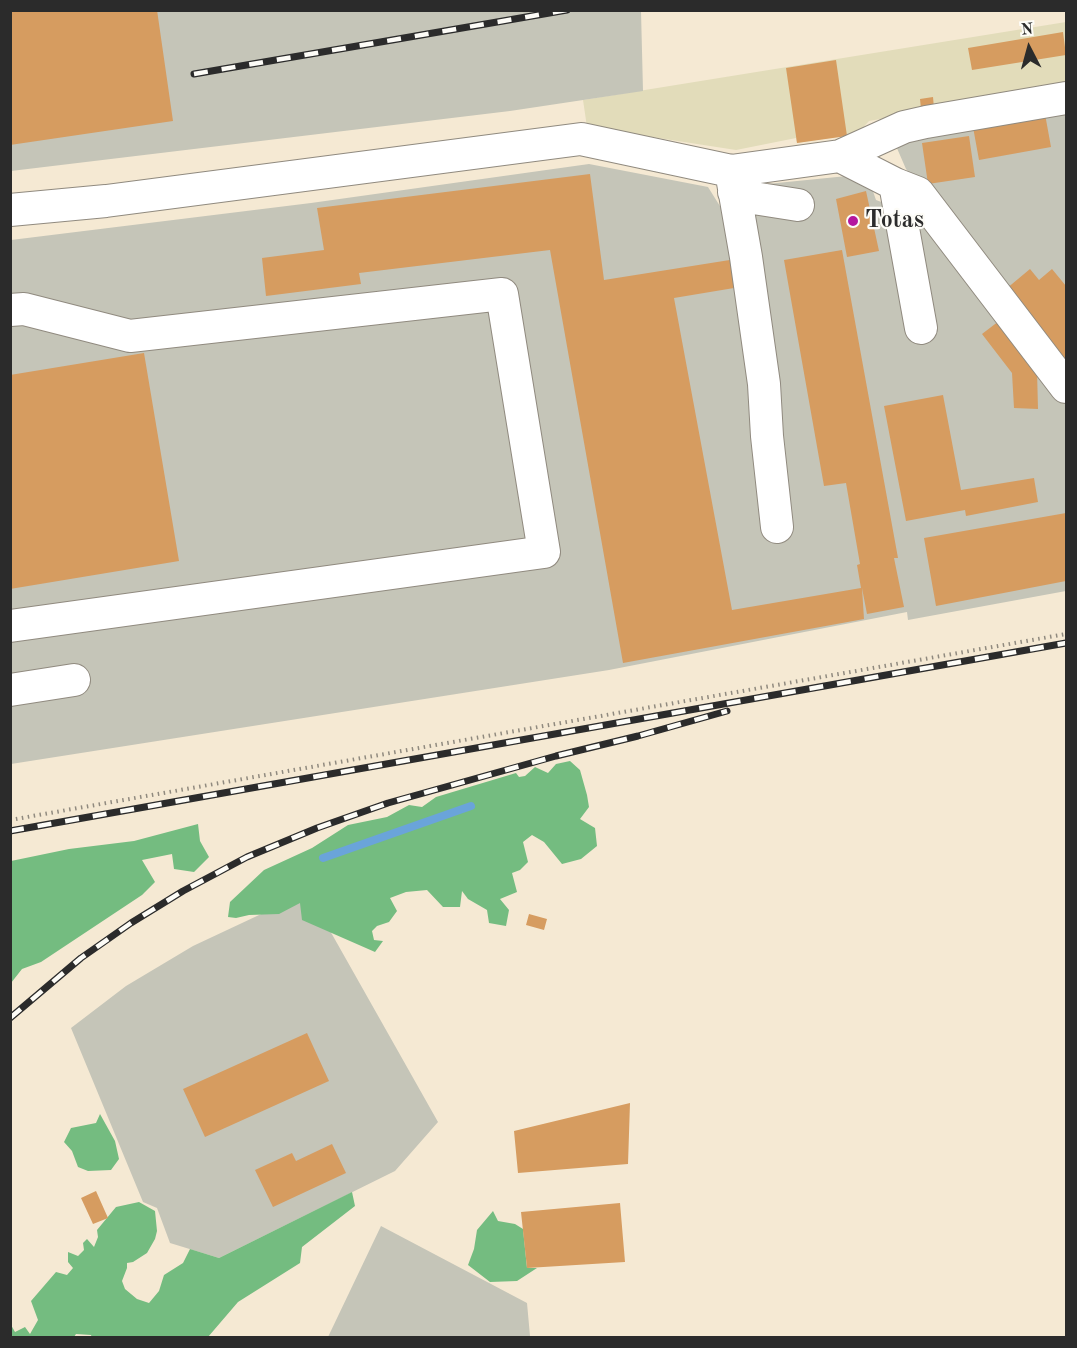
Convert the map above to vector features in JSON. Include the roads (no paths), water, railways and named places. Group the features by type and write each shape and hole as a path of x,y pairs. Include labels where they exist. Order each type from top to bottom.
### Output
{"street":[{"path":"10,210 106,201 581,139 732,181 840,156 904,128 926,122 1066,98"},
{"path":"840,156 918,193 1066,387"},
{"path":"732,181 747,197 798,206"},
{"path":"732,181 746,257 764,384 777,527"},
{"path":"895,184 921,328"},
{"path":"10,310 24,309 130,336 502,294 544,552 10,626"},
{"path":"10,690 74,680"}],"waterway":[{"path":"323,858 471,806"}],"railway":[{"path":"194,74 567,10"},
{"path":"10,831 1066,643"},
{"path":"10,1018 81,958 131,923 183,891 247,857 317,828 388,803 727,711"}],"place":[{"name":"Totas","path":"853,221"}]}
